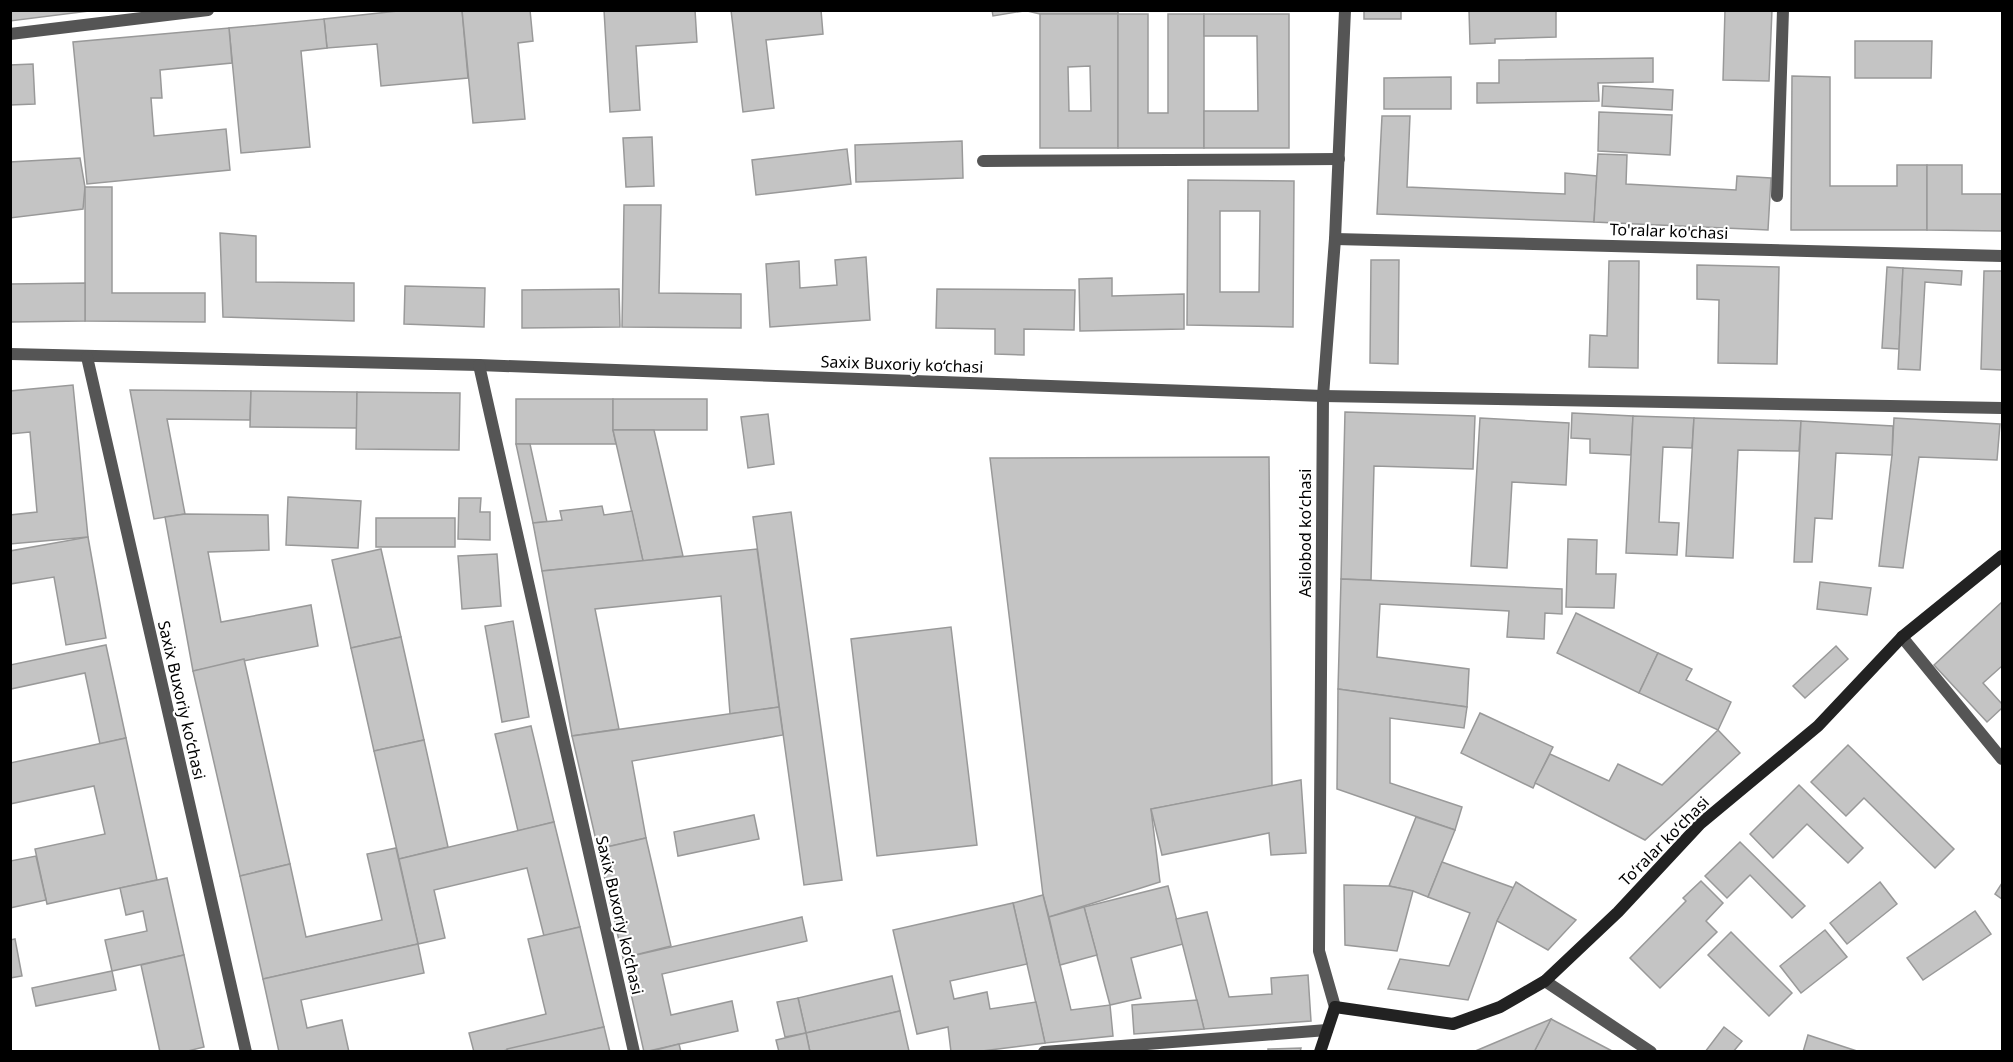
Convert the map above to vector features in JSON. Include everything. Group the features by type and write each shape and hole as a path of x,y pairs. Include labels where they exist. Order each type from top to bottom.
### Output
{"street":[{"path":"10,34 208,10"},
{"name":"Asilobod koʻchasi","path":"1335,1007 1319,951 1323,396 1335,239 1345,10"},
{"path":"1777,196 1783,10"},
{"path":"983,161 1339,159"},
{"name":"To'ralar ko'chasi","path":"1335,239 2002,256"},
{"name":"Saxix Buxoriy ko‘chasi","path":"10,354 479,365 1323,396 2002,408"},
{"name":"Saxix Buxoriy ko‘chasi","path":"87,357 246,1052"},
{"name":"Saxix Buxoriy ko‘chasi","path":"479,365 634,1052"},
{"name":"Toʻralar koʻchasi","path":"1335,1007 1453,1024 1500,1007 1545,981 1618,912 1700,824 1818,726 1902,637 2002,556"},
{"path":"1902,637 2002,759"},
{"path":"1545,981 1652,1052"},
{"path":"1320,1052 1335,1007"},
{"path":"1044,1052 1327,1030"}],"building":[{"path":"10,10 97,10 10,21"},
{"path":"407,10 462,10 468,78 381,86 377,44 327,48 324,19"},
{"path":"462,10 530,10 533,41 518,43 525,119 473,123"},
{"path":"604,10 695,10 697,42 636,46 640,110 610,112"},
{"path":"731,10 821,10 823,34 766,40 774,108 743,112"},
{"path":"992,10 1023,10 1023,11 993,16"},
{"path":"1023,10 1118,10 1118,14 1040,14"},
{"path":"1364,10 1401,10 1401,19 1364,19"},
{"path":"1469,10 1556,10 1556,37 1495,39 1495,43 1470,44"},
{"path":"1725,10 1772,10 1769,81 1723,80"},
{"path":"1040,14 1118,14 1118,148 1040,148","holes":["1090,66 1091,111 1069,111 1068,67"]},
{"path":"1118,14 1148,14 1148,113 1168,113 1168,14 1204,14 1204,148 1118,148"},
{"path":"1204,14 1289,14 1289,148 1204,148 1204,111 1258,111 1257,36 1204,36"},
{"path":"324,19 327,48 301,51 310,147 241,153 229,28"},
{"path":"229,28 232,63 160,70 162,98 151,98 154,136 226,129 230,170 87,184 73,42"},
{"path":"1855,41 1932,41 1931,78 1855,78"},
{"path":"1653,58 1653,82 1598,83 1599,101 1477,103 1477,83 1499,83 1499,60"},
{"path":"33,64 35,104 10,105 10,65"},
{"path":"1792,76 1830,77 1830,186 1897,186 1897,165 1927,165 1927,230 1791,230"},
{"path":"1451,77 1451,109 1384,109 1384,78"},
{"path":"1603,86 1673,90 1672,110 1602,106"},
{"path":"1599,112 1672,115 1670,155 1598,151"},
{"path":"1382,116 1410,116 1407,187 1565,194 1565,173 1597,176 1594,222 1377,214"},
{"path":"652,137 654,186 626,187 623,138"},
{"path":"962,141 963,178 856,182 855,145"},
{"path":"847,149 851,184 756,195 752,160"},
{"path":"1598,154 1627,155 1626,184 1736,190 1737,176 1771,178 1768,230 1594,222"},
{"path":"80,158 85,187 83,209 10,218 10,162"},
{"path":"1927,165 1962,165 1962,194 2002,194 2002,231 1927,230"},
{"path":"1188,180 1294,181 1293,327 1187,325","holes":["1220,211 1260,211 1259,292 1220,292"]},
{"path":"85,187 112,187 112,293 205,293 205,322 85,321"},
{"path":"624,205 661,205 659,293 741,294 741,328 622,327"},
{"path":"220,233 256,236 256,282 354,283 354,321 223,317"},
{"path":"866,257 870,320 770,327 766,264 799,261 800,288 837,285 835,260"},
{"path":"1371,260 1399,260 1398,364 1370,363"},
{"path":"1609,261 1639,261 1638,368 1589,367 1590,335 1607,336"},
{"path":"1697,265 1779,267 1777,364 1718,363 1719,300 1697,299"},
{"path":"1887,267 1903,268 1899,349 1882,348"},
{"path":"1903,268 1962,271 1961,285 1925,282 1920,370 1898,369"},
{"path":"1984,271 2002,271 2002,370 1981,369"},
{"path":"1112,278 1112,296 1184,294 1184,329 1080,331 1079,279"},
{"path":"85,283 85,321 10,322 10,284"},
{"path":"405,286 485,288 484,327 404,324"},
{"path":"619,289 620,327 522,328 522,290"},
{"path":"937,289 1075,290 1074,330 1024,329 1024,355 995,354 995,329 936,328"},
{"path":"73,385 88,537 10,544 10,515 37,512 30,432 10,434 10,391"},
{"path":"130,390 251,391 250,420 167,419 185,514 154,519"},
{"path":"251,391 357,392 357,428 250,427"},
{"path":"357,392 460,393 459,450 356,449"},
{"path":"516,399 613,399 613,430 616,444 516,444"},
{"path":"613,399 707,399 707,430 613,430"},
{"path":"1345,412 1475,416 1473,469 1374,466 1371,580 1341,579"},
{"path":"1572,413 1633,416 1631,455 1590,453 1590,439 1571,438"},
{"path":"768,414 774,464 748,468 741,417"},
{"path":"1633,416 1694,418 1692,448 1663,447 1659,522 1679,523 1677,555 1626,553"},
{"path":"1480,418 1569,423 1566,485 1512,482 1507,568 1471,566"},
{"path":"1694,418 1801,421 1799,451 1738,450 1733,558 1686,556"},
{"path":"1894,418 2000,424 1997,460 1919,457 1903,568 1879,566"},
{"path":"1801,421 1893,426 1892,455 1836,453 1832,519 1815,518 1812,562 1794,562"},
{"path":"613,430 654,430 683,556 643,561"},
{"path":"516,444 530,444 547,522 533,523"},
{"path":"1269,457 1272,786 1151,809 1160,882 1049,917 1043,895 990,458"},
{"path":"288,497 361,501 358,548 286,545"},
{"path":"459,498 481,498 480,512 490,512 490,540 458,539"},
{"path":"602,506 604,515 632,511 643,561 542,571 533,523 562,520 560,511"},
{"path":"791,512 842,880 804,885 753,517"},
{"path":"185,514 268,515 269,550 208,552 221,622 311,605 318,646 193,671 165,517"},
{"path":"376,518 455,518 455,547 376,547"},
{"path":"88,537 106,638 66,645 54,577 10,584 10,551"},
{"path":"1568,539 1597,540 1596,574 1616,574 1614,608 1566,607"},
{"path":"381,549 401,637 351,648 332,560"},
{"path":"757,549 779,707 730,714 721,596 595,609 619,729 572,736 542,571"},
{"path":"497,554 501,606 462,609 458,556"},
{"path":"1341,579 1562,589 1562,614 1545,613 1544,639 1507,637 1509,611 1380,604 1377,657 1469,669 1467,707 1338,689"},
{"path":"1820,582 1871,588 1867,615 1817,609"},
{"path":"2002,602 2002,666 1983,683 2002,704 2002,708 1987,722 1934,665"},
{"path":"1576,613 1658,653 1639,693 1557,653"},
{"path":"513,621 529,717 502,722 485,626"},
{"path":"951,627 977,845 877,856 851,639"},
{"path":"401,637 424,740 374,751 351,648"},
{"path":"106,645 126,738 100,744 85,673 11,689 10,665"},
{"path":"1836,646 1848,659 1805,698 1793,686"},
{"path":"1658,653 1692,669 1686,680 1731,702 1718,730 1639,693"},
{"path":"244,659 290,864 240,876 193,671"},
{"path":"1338,689 1467,707 1464,728 1390,718 1390,783 1462,807 1455,830 1337,789"},
{"path":"779,707 783,735 632,761 646,838 598,849 572,736"},
{"path":"1480,713 1553,747 1533,788 1461,753"},
{"path":"531,726 554,822 518,831 495,734"},
{"path":"1718,730 1740,753 1645,840 1535,783 1550,754 1609,781 1618,764 1662,785"},
{"path":"126,738 157,880 47,904 35,849 105,834 94,786 10,804 10,763"},
{"path":"424,740 448,847 399,859 374,751"},
{"path":"1848,745 1954,849 1935,868 1864,798 1846,816 1811,782"},
{"path":"1301,780 1306,853 1271,855 1269,833 1162,855 1151,809"},
{"path":"1799,785 1863,848 1848,863 1807,824 1773,858 1750,834"},
{"path":"754,815 759,839 678,856 674,832"},
{"path":"1416,817 1455,830 1428,897 1389,886"},
{"path":"554,822 580,927 544,936 527,868 434,890 445,938 418,944 399,859"},
{"path":"646,838 671,946 623,958 598,849"},
{"path":"1740,842 1805,906 1792,918 1750,875 1727,898 1705,876"},
{"path":"396,848 418,944 263,979 240,876 290,864 306,937 382,920 367,854"},
{"path":"36,856 46,900 10,908 10,861"},
{"path":"1442,862 1514,888 1497,921 1468,1000 1388,989 1400,959 1449,966 1470,913 1428,897"},
{"path":"167,878 184,955 112,971 105,940 147,931 143,911 126,915 120,888"},
{"path":"1701,881 1723,903 1706,921 1717,932 1660,988 1630,958 1686,901 1683,898"},
{"path":"1516,882 1576,920 1548,950 1497,921"},
{"path":"1880,882 1897,904 1847,944 1830,923"},
{"path":"2002,883 2002,899 1995,894"},
{"path":"1344,885 1389,886 1413,891 1397,951 1345,945"},
{"path":"1168,886 1183,944 1131,958 1141,998 1110,1005 1084,907"},
{"path":"1043,895 1071,1010 1110,1005 1113,1036 1045,1043 1013,903"},
{"path":"1013,903 1027,964 950,981 954,999 987,992 990,1009 1036,1002 1045,1043 974,1052 951,1052 948,1027 917,1034 893,930"},
{"path":"1084,907 1097,955 1060,965 1049,917"},
{"path":"1975,911 1991,934 1923,980 1907,958"},
{"path":"1207,912 1229,997 1272,994 1271,978 1308,975 1311,1021 1204,1029 1176,919"},
{"path":"802,917 807,941 662,974 671,1015 732,1001 738,1031 644,1052 623,958"},
{"path":"580,927 604,1027 499,1052 474,1052 469,1033 546,1014 528,939"},
{"path":"1825,930 1847,957 1801,993 1780,966"},
{"path":"1731,932 1792,993 1769,1016 1708,955"},
{"path":"15,939 22,976 10,978 10,940"},
{"path":"418,944 424,973 301,1000 307,1028 342,1020 349,1052 279,1052 263,979"},
{"path":"184,955 204,1047 184,1052 160,1052 141,965"},
{"path":"112,971 116,990 36,1006 32,988"},
{"path":"892,976 900,1011 806,1033 798,998"},
{"path":"798,998 806,1033 785,1037 777,1002"},
{"path":"1197,1000 1204,1029 1134,1034 1132,1005"},
{"path":"900,1011 909,1051 810,1052 806,1033"},
{"path":"1551,1019 1614,1052 1534,1052"},
{"path":"1551,1019 1534,1052 1473,1052"},
{"path":"604,1027 610,1052 508,1052 507,1049"},
{"path":"1724,1027 1742,1041 1733,1052 1705,1052"},
{"path":"806,1033 810,1052 779,1052 776,1040"},
{"path":"1808,1035 1860,1052 1803,1052"},
{"path":"679,1044 681,1052 648,1052"},
{"path":"1301,1048 1300,1052 1268,1052 1268,1049"}]}
